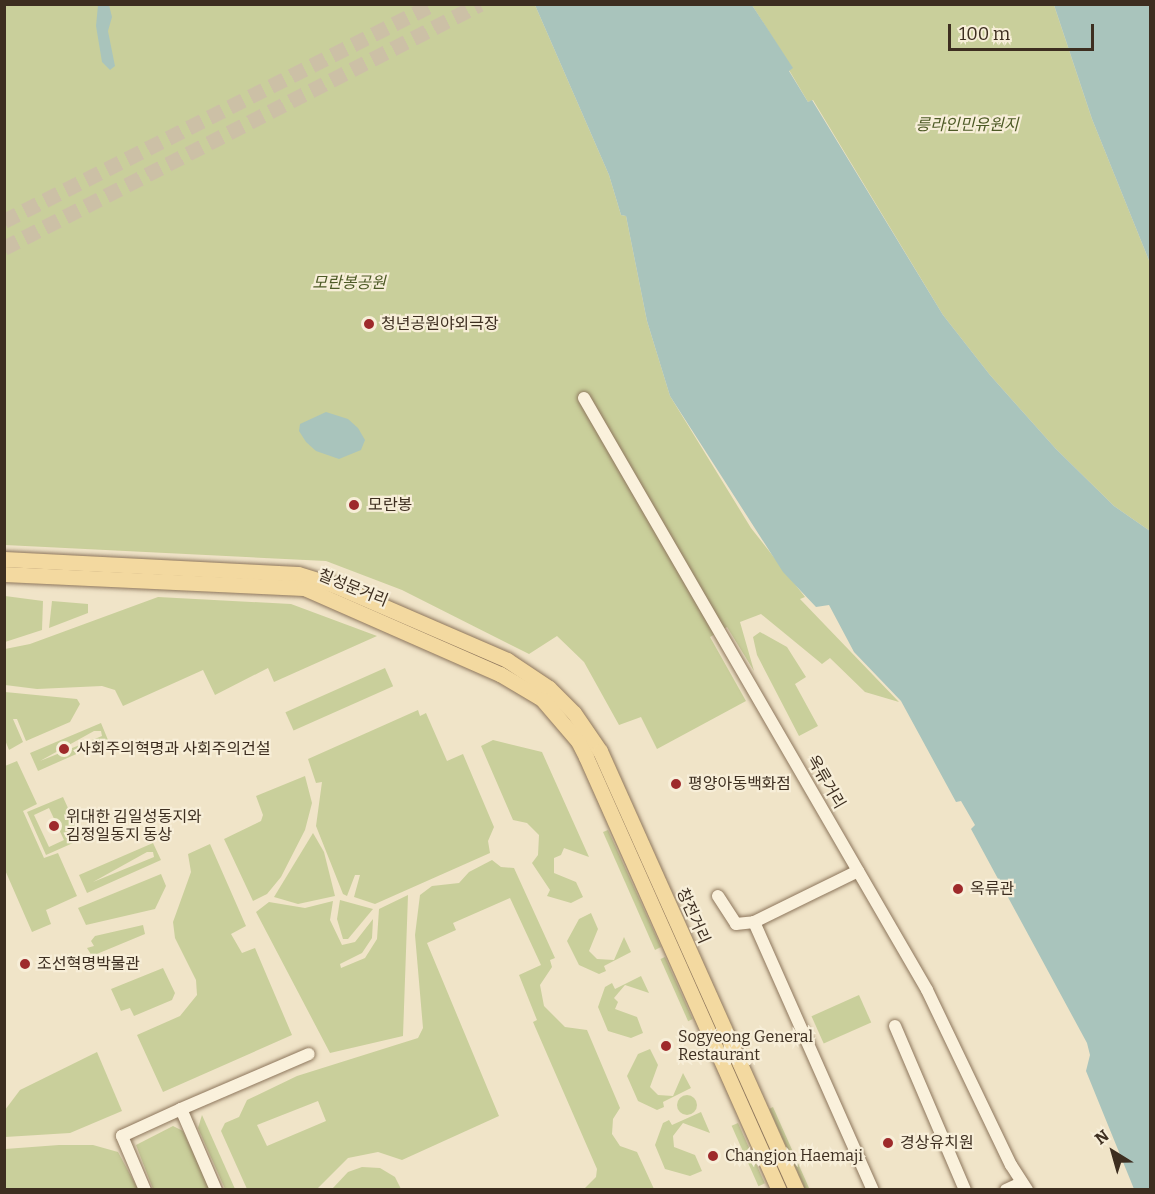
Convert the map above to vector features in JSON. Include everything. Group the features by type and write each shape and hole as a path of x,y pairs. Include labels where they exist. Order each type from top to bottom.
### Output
{"main road":[{"name":"칠성문거리","path":"4,559 99,563 179,570 298,574 318,580 507,660 531,675"},
{"name":"칠성문거리","path":"4,574 304,588 357,608 523,686 542,699 578,741"},
{"name":"창전거리","path":"531,675 574,712 596,743 796,1190"},
{"name":"창전거리","path":"578,741 779,1190"}],"street":[{"name":"옥류거리","path":"584,398 941,1017 1024,1186"},
{"path":"718,896 736,924 754,922 858,871"},
{"path":"754,922 873,1190"},
{"path":"894,1026 965,1190"},
{"path":"146,1190 122,1136 309,1054"},
{"path":"181,1109 216,1190"},
{"path":"1006,1190 1024,1186"}],"green space":[{"name":"모란봉공원","path":"5,5 535,5 609,175 621,215 626,216 647,321 670,396 751,528 805,597 800,599 899,702 865,692 830,658 822,664 761,614 740,622 754,671 727,627 710,637 746,701 657,749 641,717 619,725 584,662 557,636 529,654 402,590 326,561 5,545"},
{"name":"릉라인민유원지","path":"752,5 1054,5 1092,119 1150,263 1150,531 1114,506 1056,449 990,375 943,315 813,100 808,102 789,70 792,68"},
{"path":"5,596 43,601 42,630 5,642"},
{"path":"158,597 291,604 377,636 274,682 268,668 215,695 203,670 123,706 115,690 102,686 37,689 5,685 5,649 30,644"},
{"path":"52,601 88,604 88,613 49,628"},
{"path":"760,632 787,647 806,677 795,684 818,726 799,736 757,655 753,637"},
{"path":"385,668 393,686 294,731 285,712"},
{"path":"5,692 77,699 80,704 70,722 26,741 17,719 13,719 23,742 9,750 5,740"},
{"path":"418,710 420,716 426,713 447,761 463,754 494,827 488,841 490,853 375,904 354,897 360,875 355,875 347,896 343,894 316,826 322,782 316,783 308,759"},
{"path":"101,723 108,740 38,771 30,753","holes":["94,731 101,731 102,736 40,761"]},
{"path":"493,740 542,752 589,857 564,848 561,855 554,858 554,873 576,882 583,897 571,903 547,896 550,890 532,863 538,855 539,835 527,823 513,820 481,746"},
{"path":"17,761 37,804 23,811 44,858 58,853 77,896 46,910 51,924 32,932 5,870 5,766"},
{"path":"305,776 312,803 305,830 281,877 267,894 253,901 224,839 261,821 263,815 256,796"},
{"path":"63,797 82,839 46,855 27,812","holes":["49,808 64,840 49,847 34,815"]},
{"path":"608,830 661,947 655,950 603,832"},
{"path":"313,833 324,852 335,896 298,904 274,897"},
{"path":"153,843 161,860 87,893 79,875","holes":["147,852 153,852 154,857 93,882"]},
{"path":"210,844 246,926 231,934 242,953 255,948 292,1035 163,1092 137,1035 180,1016 197,995 196,980 175,938 173,922 191,872 188,854"},
{"path":"492,860 501,867 514,868 555,958 550,960 552,967 540,985 544,1006 565,1027 587,1030 620,1108 613,1119 612,1134 620,1146 637,1152 654,1189 584,1189 596,1177 597,1169 533,1022 537,1020 519,975 541,965 510,898 453,923 456,930 427,943 499,1116 402,1160 378,1152 348,1158 317,1189 247,1189 221,1131 225,1123 239,1117 247,1100 297,1076 418,1038 423,1028 415,935 420,895 432,886 459,883 469,872","holes":["318,1101 326,1121 267,1146 257,1125"]},
{"path":"161,874 166,886 155,909 86,925 78,908"},
{"path":"408,895 403,1036 330,1053 256,912 269,902 305,908 333,901 330,920 342,945 355,942 373,919 372,938 362,953 340,964 341,968 365,958 377,939 379,909"},
{"path":"340,900 373,909 348,939 343,939 337,919"},
{"path":"591,913 598,929 589,951 597,959 614,960 624,937 631,952 604,966 606,971 599,974 579,965 567,941 579,919"},
{"path":"143,925 145,934 92,956 87,948 94,946 91,941 95,936"},
{"path":"665,957 693,1019 688,1021 660,959"},
{"path":"163,968 175,993 172,1000 134,1016 130,1008 121,1011 111,989"},
{"path":"641,976 649,993 625,985 614,998 618,1002 615,1009 637,1017 643,1033 631,1038 608,1031 598,1007 605,987 612,983 615,989"},
{"path":"859,995 871,1022 824,1044 811,1016"},
{"path":"650,1049 658,1065 650,1087 658,1095 673,1096 683,1073 691,1088 663,1102 664,1107 657,1110 638,1101 627,1076 638,1054"},
{"path":"97,1052 122,1111 70,1133 5,1137 5,1110 20,1090"},
{"path":"687,1095 694,1098 697,1105 694,1112 687,1115 680,1112 677,1105 680,1098"},
{"path":"773,1107 810,1189 806,1190 769,1109"},
{"path":"701,1112 710,1133 683,1123 673,1136 674,1147 695,1155 702,1171 690,1176 665,1169 655,1145 663,1123 669,1120 672,1125"},
{"path":"202,1115 235,1189 225,1189 198,1128"},
{"path":"738,1123 765,1183 758,1186 732,1126"},
{"path":"173,1126 183,1131 210,1189 153,1189 136,1145"},
{"path":"93,1145 118,1152 138,1189 5,1189 5,1149"},
{"path":"362,1167 380,1168 395,1177 401,1189 332,1189 348,1172"}],"water":[{"path":"98,5 109,5 112,17 108,31 115,66 110,70 102,62 96,26"},
{"path":"535,5 752,5 793,68 789,71 808,102 812,100 943,315 990,375 1056,449 1114,506 1150,531 1150,1189 1134,1189 1086,1071 1090,1055 1087,1043 971,829 975,825 961,801 956,802 901,701 854,652 829,605 816,607 783,572 670,396 647,321 626,216 621,215 609,175"},
{"path":"1054,5 1150,5 1150,263 1092,119"},
{"path":"326,412 348,419 358,428 365,440 361,450 339,459 316,451 306,442 299,431 300,424"}],"tunnel":[{"path":"4,221 433,4"},
{"path":"4,248 480,4"}],"place":[{"name":"청년공원야외극장","path":"369,324"},
{"name":"모란봉","path":"354,505"},
{"name":"사회주의혁명과 사회주의건설","path":"64,749"},
{"name":"평양아동백화점","path":"676,784"},
{"name":"위대한 김일성동지와 김정일동지 동상","path":"54,826"},
{"name":"옥류관","path":"958,889"},
{"name":"조선혁명박물관","path":"25,964"},
{"name":"Sogyeong General Restaurant","path":"666,1046"},
{"name":"경상유치원","path":"888,1143"},
{"name":"Changjon Haemaji","path":"713,1156"}]}
